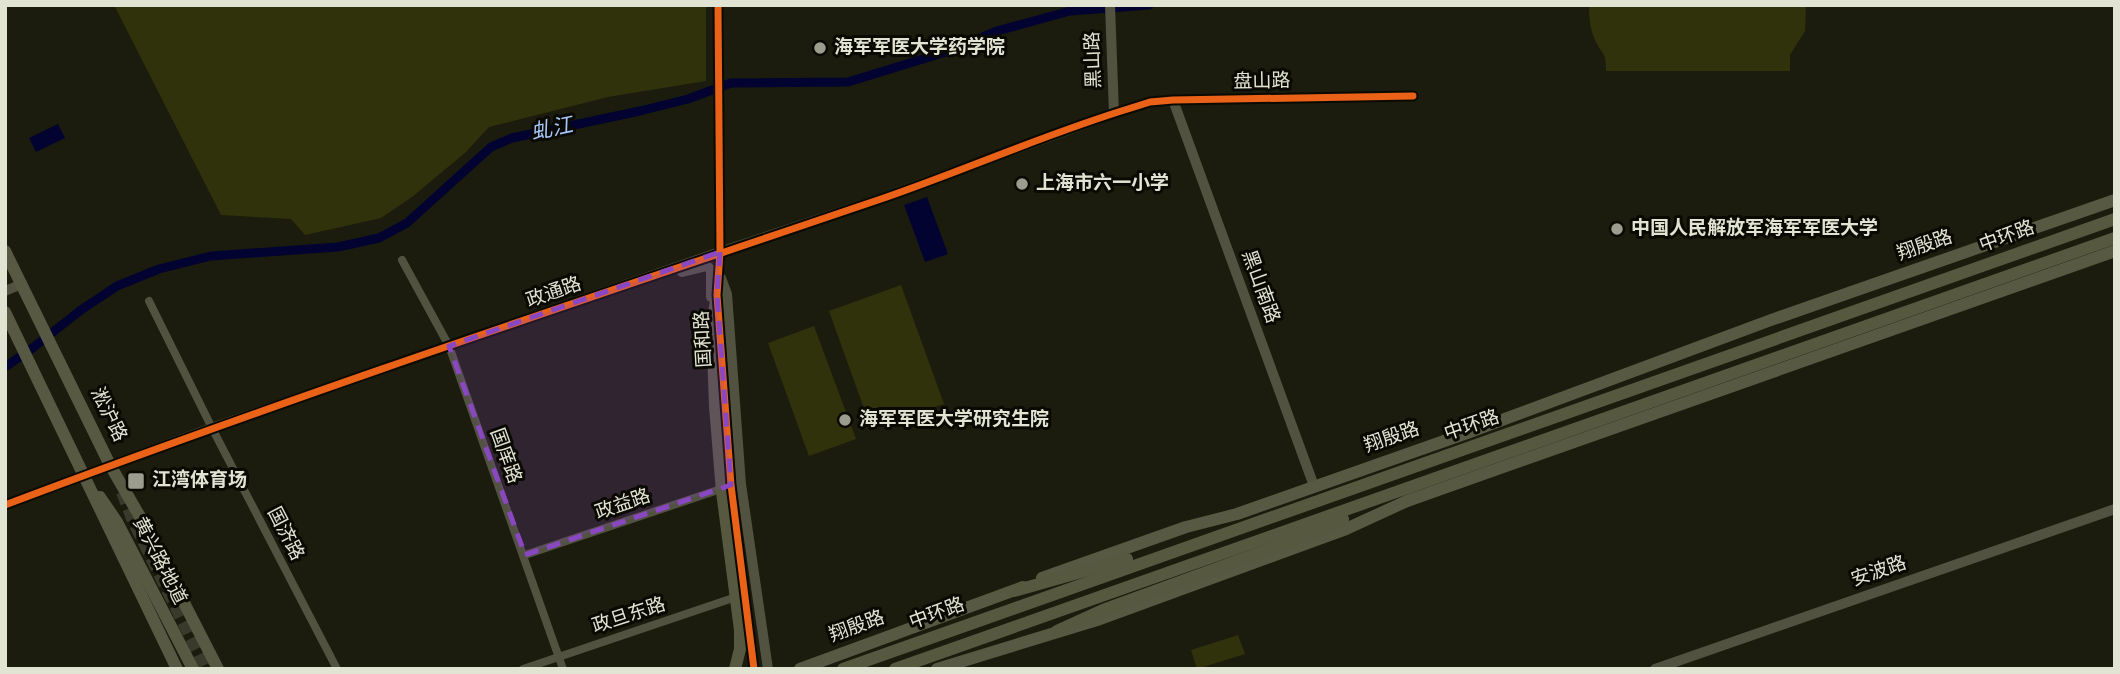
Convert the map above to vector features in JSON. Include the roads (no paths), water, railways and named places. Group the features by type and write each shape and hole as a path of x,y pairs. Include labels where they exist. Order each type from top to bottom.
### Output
{"highway":[{"name":"中环路","path":"843,669 2115,219"},
{"name":"中环路","path":"895,669 2115,238"},
{"path":"717,295 712,324 715,406 722,492 740,631 736,669"},
{"path":"1057,631 1103,610 1311,534 1411,487"},
{"path":"1014,591 1242,527"}],"main road":[{"name":"翔殷路","path":"800,669 1014,591 1040,579 1186,527 1237,514 1467,433 1783,316 2115,200"},
{"name":"淞沪路","path":"5,251 110,465 139,515 218,669"},
{"path":"937,669 1097,620 1346,528 1408,501 2115,251"},
{"path":"5,312 8,327 84,475 177,669"},
{"name":"黄兴路地道","path":"84,475 117,522 193,669"}],"street":[{"name":"国和路","path":"718,5 720,274 717,295 731,485 754,669"},
{"name":"黑山路","path":"1110,5 1114,113"},
{"name":"盘山路","path":"1114,113 1150,102 1173,100 1413,96"},
{"name":"黑山南路","path":"1173,100 1314,486"},
{"name":"政通路","path":"5,505 212,428 720,251 880,199 1114,113"},
{"name":"国庠路","path":"402,260 449,346 564,669"},
{"path":"625,286 636,286 707,266 711,271 712,324"},
{"name":"国和路","path":"720,274 727,294 741,484 768,669"},
{"path":"5,291 22,284"},
{"name":"国济路","path":"149,301 337,669"},
{"name":"政益路","path":"525,555 731,485"},
{"name":"安波路","path":"1655,669 2115,509"},
{"name":"政旦东路","path":"523,669 746,594"}],"waterway":[{"name":"虬江","path":"5,367 117,286 159,269 211,256 338,247 379,238 407,223 491,147 512,138 688,99 731,83 848,82 949,51 997,31 1070,11 1149,5"}],"tunnel":[{"path":"122,492 133,521 206,669"}],"place":[{"name":"海军军医大学药学院","path":"820,48"},
{"name":"上海市六一小学","path":"1022,184"},
{"name":"中国人民解放军海军军医大学","path":"1617,229"},
{"name":"海军军医大学研究生院","path":"845,420"},
{"name":"江湾体育场","path":"136,481"}]}
